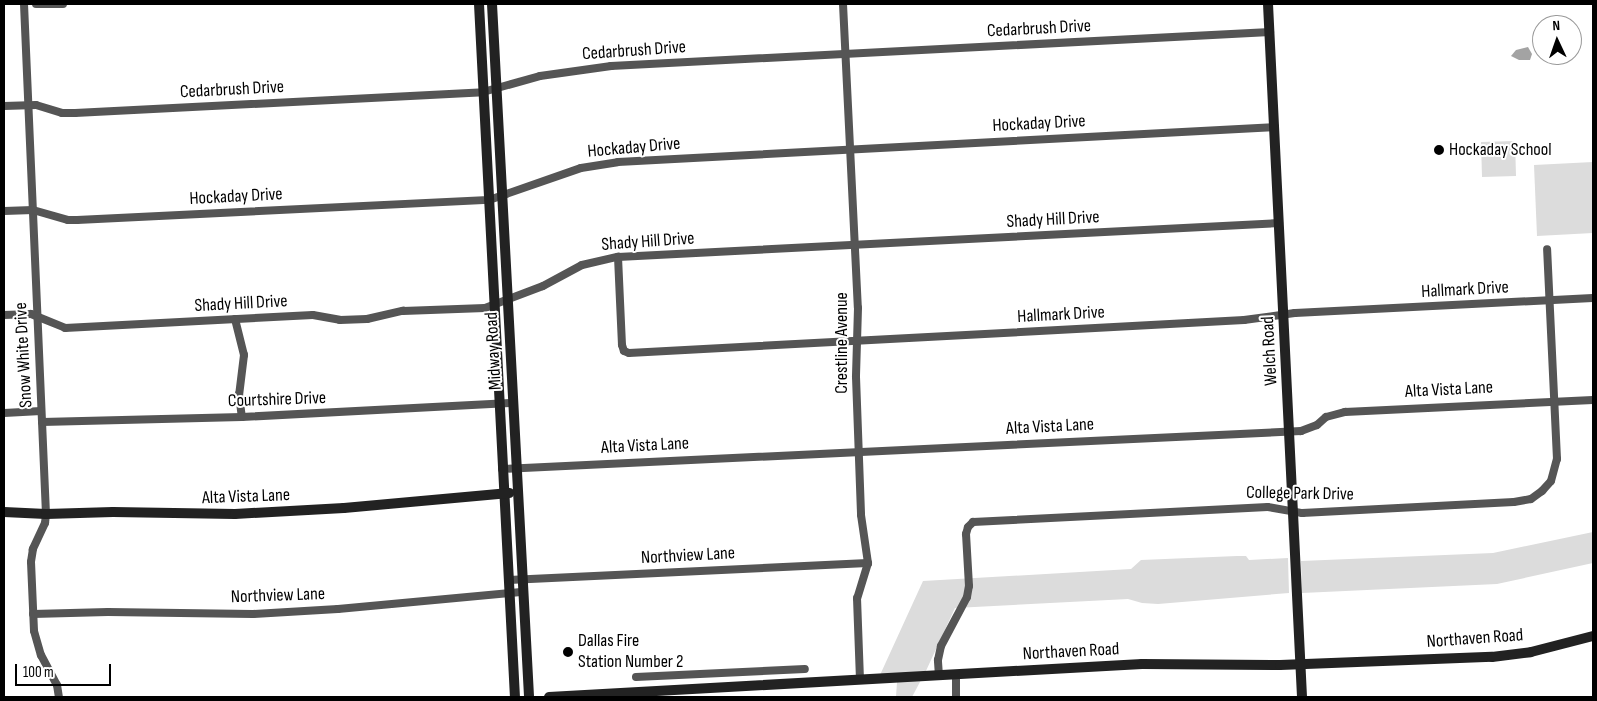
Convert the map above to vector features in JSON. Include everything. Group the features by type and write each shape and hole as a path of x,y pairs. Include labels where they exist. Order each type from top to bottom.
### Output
{"street":[{"name":"Snow White Drive","path":"24,4 46,514 45,523 33,549 31,562 33,614 35,640 57,685 60,697"},
{"path":"36,4 63,4"},
{"name":"Midway Road","path":"479,4 515,697"},
{"name":"Midway Road","path":"492,4 529,697"},
{"name":"Crestline Avenue","path":"843,4 855,245 856,377 862,532 868,563 857,598 860,680"},
{"name":"Welch Road","path":"1268,4 1302,697"},
{"name":"Cedarbrush Drive","path":"4,106 28,105 62,113 76,113 483,92 540,76 601,67 1270,32"},
{"name":"Hockaday Drive","path":"4,211 32,210 68,220 489,200 581,168 618,162 1275,127"},
{"name":"Shady Hill Drive","path":"4,315 31,314 65,328 313,315 340,320 368,319 393,312 485,308 543,286 582,265 618,258 1279,223"},
{"name":"College Park Drive","path":"939,676 938,660 941,646 967,597 969,586 966,534 968,527 973,522 1268,507 1294,512 1530,499 1542,491 1555,472 1557,459 1547,249"},
{"name":"Hallmark Drive","path":"618,258 622,345 624,351 629,353 1234,320 1284,314 1593,298"},
{"path":"235,319 244,355 239,394 242,417"},
{"name":"Alta Vista Lane","path":"502,469 1290,432 1309,429 1326,417 1345,412 1593,400"},
{"name":"Courtshire Drive","path":"42,422 242,417 513,403"},
{"path":"4,413 41,411"},
{"name":"Alta Vista Lane","path":"4,512 46,514 113,512 214,515 304,511 518,493"},
{"name":"Northview Lane","path":"509,580 868,563"},
{"name":"Northview Lane","path":"33,614 108,612 253,614 338,609 523,592"},
{"name":"Northaven Road","path":"549,697 1142,664 1301,665 1512,655 1593,636"},
{"path":"636,677 805,669"},
{"path":"781,670 781,684"},
{"path":"956,675 956,697"},
{"path":"671,676 671,690"}],"shaded area":[{"path":"1528,47 1532,54 1530,60 1519,60 1511,56 1516,50"},
{"path":"1515,141 1516,176 1482,177 1481,142"},
{"path":"1593,162 1593,233 1537,236 1534,165"},
{"path":"1593,532 1593,563 1497,584 1302,593 1301,561 1493,553"},
{"path":"1246,556 1249,560 1288,558 1289,593 1158,604 1142,603 1128,599 955,608 925,673 880,675 923,581 1131,569 1141,560"},
{"path":"921,680 912,697 896,697 897,682"}],"place":[{"name":"Hockaday School","path":"1439,150"},
{"name":"Dallas Fire Station Number 2","path":"568,652"}]}
